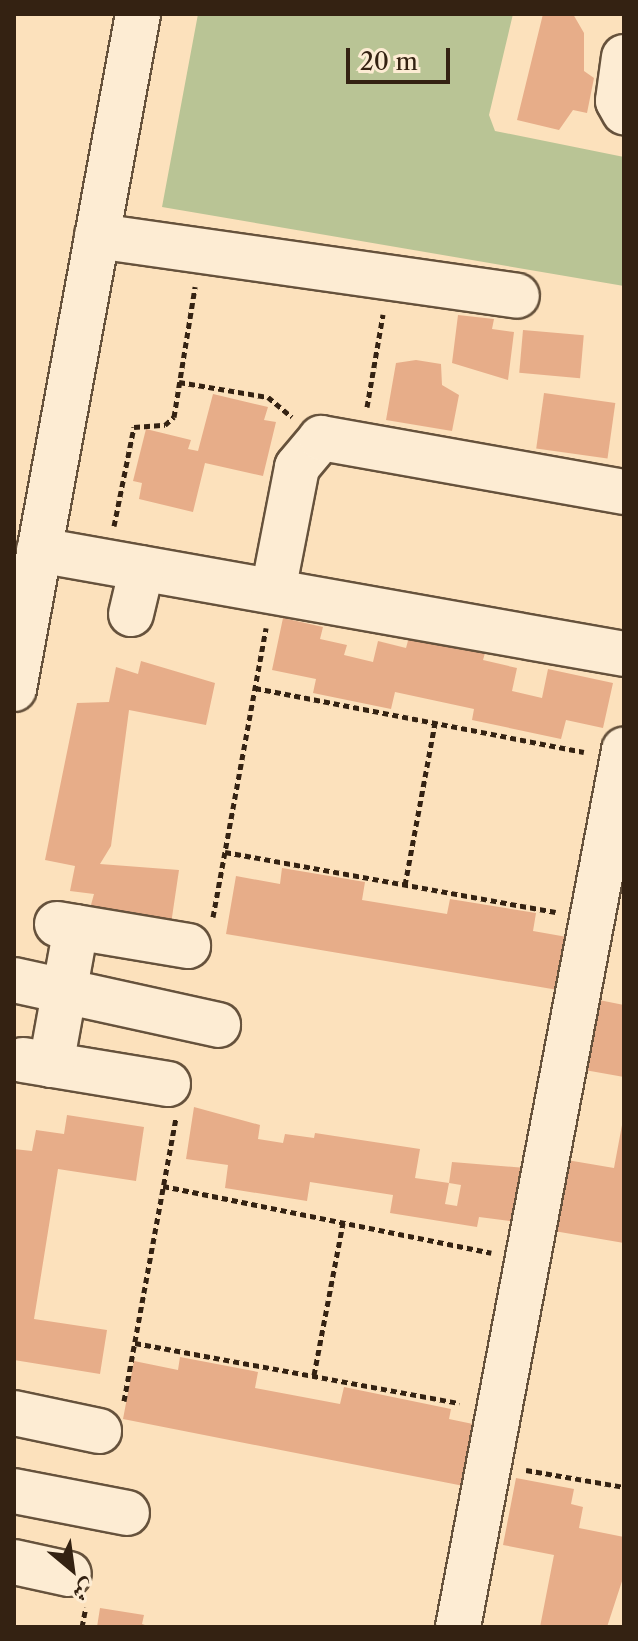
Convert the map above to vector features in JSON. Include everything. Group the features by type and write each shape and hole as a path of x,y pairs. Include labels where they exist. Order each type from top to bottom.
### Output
{"street":[{"path":"14,689 138,14"},
{"path":"624,57 618,101 624,112"},
{"path":"97,236 517,296"},
{"path":"273,591 297,467 309,445 334,435 624,492"},
{"path":"39,550 624,654"},
{"path":"124,565 131,614"},
{"path":"458,1627 623,755"},
{"path":"168,1084 37,1062 65,991 66,925 188,946"},
{"path":"14,980 218,1025"},
{"path":"14,1413 99,1431"},
{"path":"14,1491 127,1513"},
{"path":"14,1562 69,1574"}],"path":[{"path":"124,565 134,427 170,423 201,251"},
{"path":"361,440 390,278"},
{"path":"179,382 275,400 309,445"},
{"path":"255,688 623,755"},
{"path":"405,885 435,723"},
{"path":"225,852 593,918"},
{"path":"163,1186 527,1261"},
{"path":"314,1376 343,1223"},
{"path":"135,1343 499,1410"},
{"path":"489,1463 624,1487"}],"green space":[{"path":"198,14 513,14 489,115 495,131 624,157 624,286 162,207"}],"building":[{"path":"543,14 573,14 584,33 584,71 594,78 587,113 573,110 559,130 517,120"},
{"path":"458,315 494,319 492,329 514,332 508,380 452,363"},
{"path":"523,330 584,335 580,378 519,373"},
{"path":"416,360 441,364 442,385 459,395 452,431 386,420 396,363"},
{"path":"544,393 615,403 608,458 536,448"},
{"path":"213,394 268,407 264,420 276,422 263,476 205,463 193,512 139,499 142,483 133,481 146,429 191,440 188,449 198,451"},
{"path":"283,618 323,627 320,639 347,645 344,655 373,662 378,641 406,648 409,637 485,653 483,660 517,668 512,691 542,698 548,669 613,683 603,728 566,720 561,739 472,720 474,709 395,692 391,709 313,693 316,679 272,670"},
{"path":"141,661 215,683 206,725 129,710 111,846 100,864 179,870 171,924 89,912 94,894 70,891 75,866 45,860 77,703 109,702 116,667 138,674"},
{"path":"282,868 365,882 362,900 447,914 450,899 536,913 533,931 567,937 558,990 226,934 236,876 280,884"},
{"path":"599,1000 624,1005 624,1077 579,1069"},
{"path":"194,1107 260,1125 258,1139 283,1143 285,1134 314,1138 315,1133 420,1149 415,1178 449,1183 452,1162 526,1168 517,1222 479,1217 477,1227 390,1213 393,1195 310,1182 307,1201 225,1188 228,1165 186,1159","holes":["449,1183 461,1185 457,1206 445,1204"]},
{"path":"67,1115 144,1127 136,1181 58,1169 34,1319 107,1330 100,1374 14,1360 14,1149 32,1151 36,1130 64,1134"},
{"path":"622,1125 624,1243 554,1231 561,1159 614,1168"},
{"path":"180,1357 258,1372 255,1388 340,1404 344,1387 451,1409 449,1419 492,1428 479,1489 123,1419 134,1361 178,1370"},
{"path":"516,1478 574,1489 571,1504 583,1507 579,1528 624,1537 624,1575 607,1627 540,1627 554,1555 503,1545"},
{"path":"100,1608 144,1615 142,1624 151,1627 97,1627"}]}
